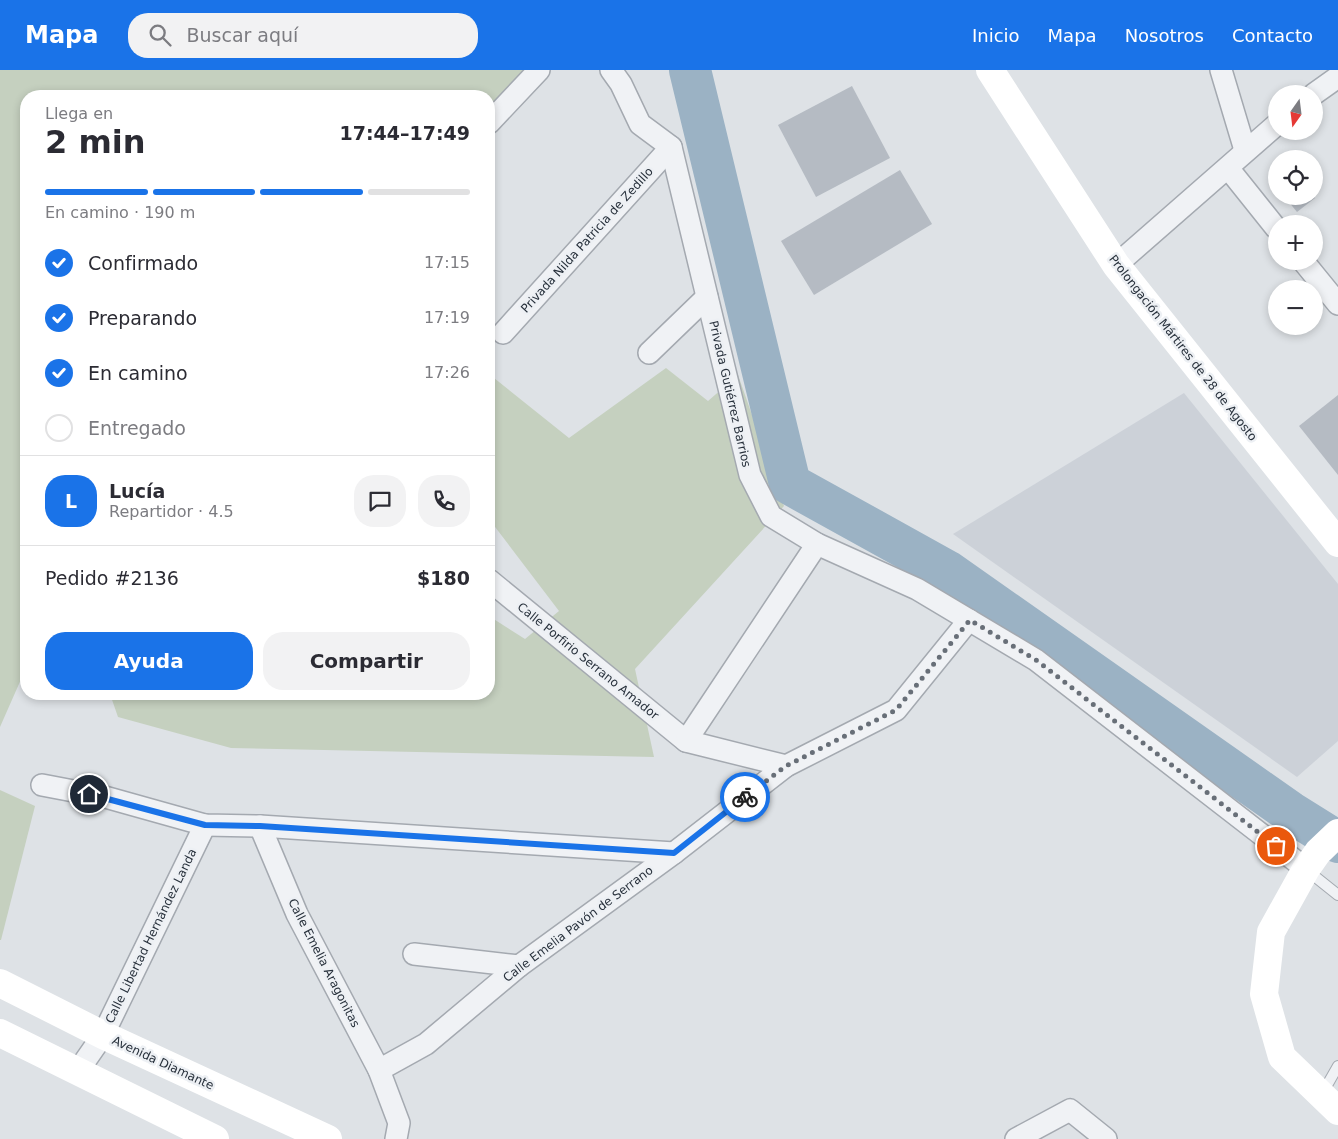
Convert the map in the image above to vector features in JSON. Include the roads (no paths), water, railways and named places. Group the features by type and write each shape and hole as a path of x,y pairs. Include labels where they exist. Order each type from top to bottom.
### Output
{"main road":[{"name":"Prolongación Mártires de 28 de Agosto","path":"990,70 1116,265 1338,543"},
{"path":"1330,1103 1282,1057 1264,994 1271,932 1312,861 1338,833"},
{"name":"Avenida Diamante","path":"0,983 104,1035 328,1139"},
{"path":"0,1032 215,1139"}],"street":[{"path":"495,118 539,70"},
{"path":"611,70 621,84 640,124 671,147"},
{"path":"1221,70 1245,150"},
{"path":"1323,88 1336,80"},
{"path":"1116,265 1268,131"},
{"name":"Privada Gutiérrez Barrios","path":"671,147 750,475 772,516 817,544 917,588 1036,660 1312,861"},
{"name":"Privada Nilda Patricia de Zedillo","path":"503,333 671,147"},
{"path":"1228,168 1268,218"},
{"path":"1310,270 1338,304"},
{"path":"649,353 707,296"},
{"path":"686,741 817,544"},
{"name":"Calle Porfirio Serrano Amador","path":"495,586 686,741 786,766"},
{"name":"Calle Emelia Pavón de Serrano","path":"379,1070 426,1044 519,966 674,853 786,766 896,710 970,620"},
{"path":"42,785 105,797 205,825 260,826 674,853"},
{"name":"Calle Libertad Hernández Landa","path":"78,1071 104,1035 205,825"},
{"name":"Calle Emelia Aragonitas","path":"260,826 297,914 379,1070"},
{"path":"414,954 519,966"},
{"path":"379,1070 399,1123 396,1139"},
{"path":"1016,1139 1070,1110 1106,1139"}],"lane":[{"path":"1312,861 1338,895"},
{"path":"1330,1103 1338,1066"}],"waterway":[{"path":"690,70 790,484 947,571 1290,812 1338,842"}]}
